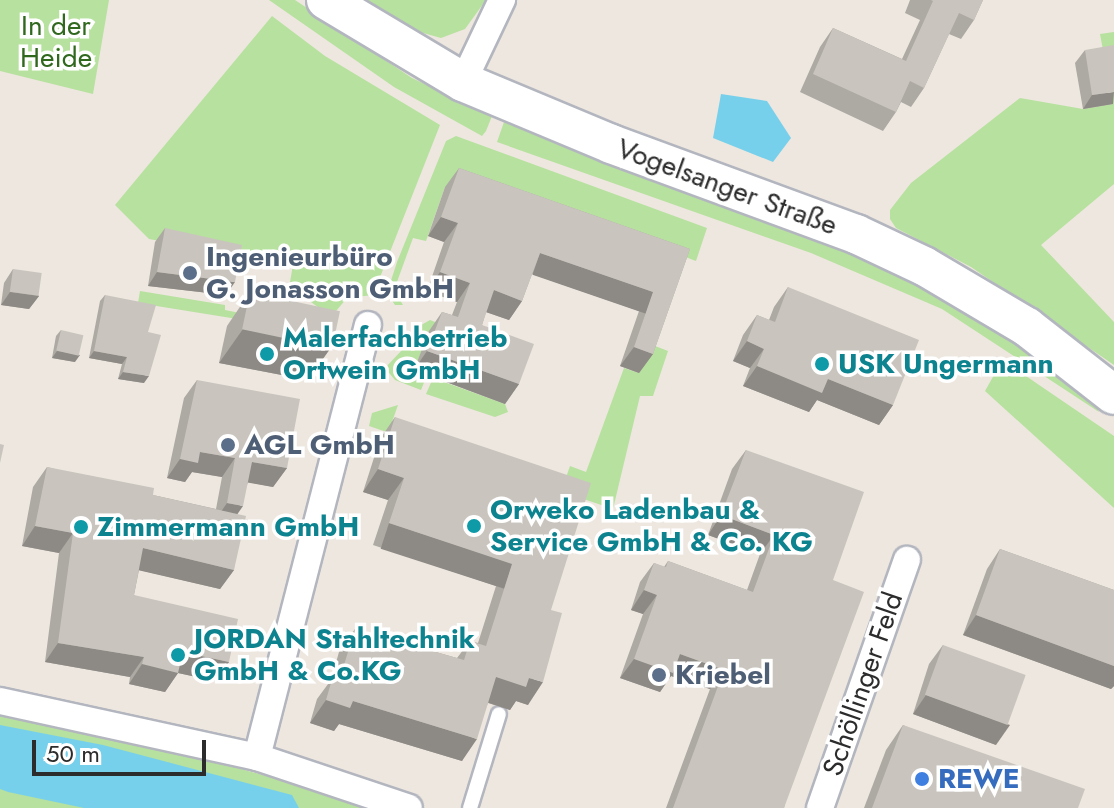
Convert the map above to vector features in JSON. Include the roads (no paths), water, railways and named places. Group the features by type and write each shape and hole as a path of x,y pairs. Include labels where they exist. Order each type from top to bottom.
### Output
{"main road":[{"name":"Vogelsanger Straße","path":"326,0 463,82 611,144 856,234 924,266 1027,327 1114,395"}],"street":[{"path":"463,82 502,0"},
{"path":"257,757 368,325"},
{"name":"Schöllinger Feld","path":"820,808 907,560"},
{"path":"0,701 257,757 409,808"}],"lane":[{"path":"470,808 499,714"}],"water":[{"path":"721,94 767,101 791,138 773,162 713,138"},
{"path":"0,725 103,745 292,795 299,808 84,808 8,792 0,789"}],"place":[{"name":"Ingenieurbüro G. Jonasson GmbH","path":"190,273"},
{"name":"Malerfachbetrieb Ortwein GmbH","path":"267,354"},
{"name":"USK Ungermann","path":"822,364"},
{"name":"AGL GmbH","path":"228,445"},
{"name":"Orweko Ladenbau & Service GmbH & Co. KG","path":"474,526"},
{"name":"Zimmermann GmbH","path":"81,527"},
{"name":"JORDAN Stahltechnik GmbH & Co.KG","path":"178,655"},
{"name":"Kriebel","path":"659,675"},
{"name":"REWE","path":"922,779"}],"park label":[{"name":"In der Heide","path":"56,42"}]}
